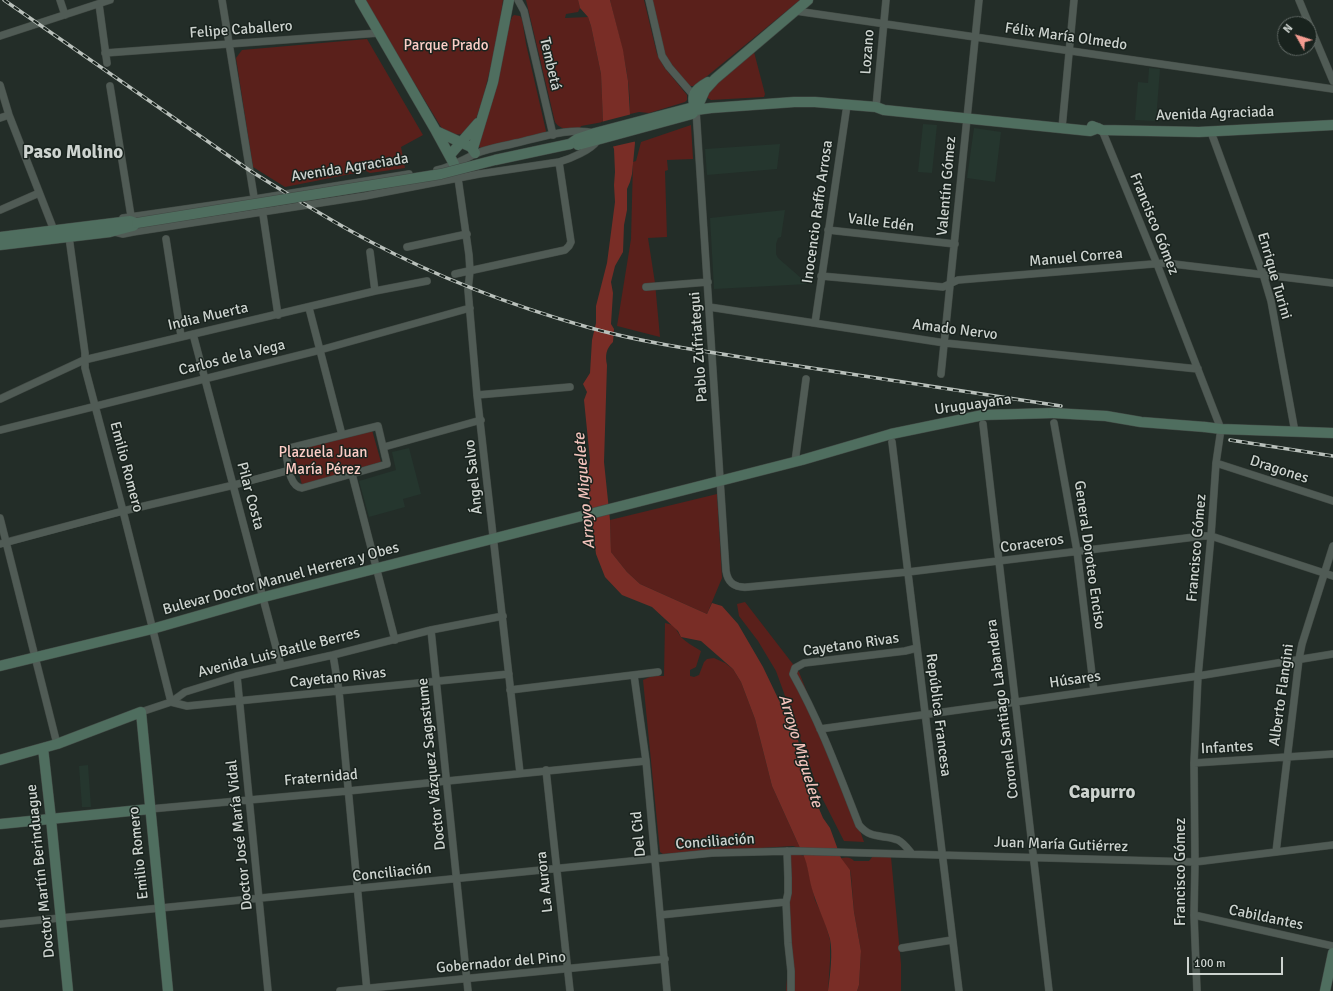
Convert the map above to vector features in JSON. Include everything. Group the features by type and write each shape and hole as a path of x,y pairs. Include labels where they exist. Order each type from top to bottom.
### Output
{"street":[{"path":"60,0 65,15"},
{"path":"0,36 110,0"},
{"path":"222,0 255,199 261,202 278,315"},
{"path":"360,0 452,160"},
{"path":"479,174 474,151 481,120 498,64 509,0"},
{"name":"Tembetá","path":"518,0 524,11 553,135"},
{"path":"649,0 662,56 669,67 694,96"},
{"path":"696,110 706,90 715,79 808,0"},
{"name":"Lozano","path":"876,107 886,0"},
{"name":"Valentín Gómez","path":"942,374 979,0"},
{"path":"1062,125 1074,0"},
{"path":"1299,0 1306,16"},
{"path":"99,4 107,63"},
{"name":"Félix María Olmedo","path":"796,11 1333,89"},
{"name":"Felipe Caballero","path":"105,53 379,33"},
{"path":"1317,43 1333,81"},
{"path":"696,110 693,102 694,96 702,86 715,79"},
{"path":"0,85 9,115 56,235"},
{"path":"110,86 134,220"},
{"name":"Avenida Agraciada","path":"134,220 441,174 494,160 570,144 577,145 596,137 638,125 692,114 696,110 711,108 794,102 815,102 876,107 884,110 967,115 1062,125 1090,131 1100,129 1211,132 1333,125"},
{"name":"Inocencio Raffo Arrosa","path":"814,323 847,105"},
{"name":"Pablo Zufriategui","path":"696,110 726,571 730,582"},
{"path":"0,118 9,115"},
{"path":"452,160 461,142 481,120"},
{"name":"Francisco Gómez","path":"1100,129 1157,264 1221,429 1216,463 1212,536 1198,676 1194,763 1194,915 1197,991"},
{"path":"436,131 461,142 474,151"},
{"name":"Avenida Agraciada","path":"0,236 56,235 69,237 134,220 442,169 452,160 474,151 553,135 583,131 596,137"},
{"name":"Enrique Turini","path":"1211,132 1264,274 1271,301 1295,432"},
{"name":"Avenida Agraciada","path":"0,245 108,228 128,233 365,196 479,174 565,161 590,148 596,137"},
{"name":"Ángel Salvo","path":"452,160 458,178 467,234 470,271 468,286 477,395 520,773"},
{"path":"455,274 565,250 569,246 571,242 559,162"},
{"path":"0,210 39,193"},
{"name":"Valle Edén","path":"828,230 955,244"},
{"path":"407,247 467,234"},
{"name":"Emilio Romero","path":"69,237 85,368 171,702"},
{"path":"166,239 181,336"},
{"path":"370,252 375,291"},
{"name":"Manuel Correa","path":"822,276 943,287 958,280 1165,263 1333,283"},
{"name":"India Muerta","path":"0,399 84,360 181,336 309,308 375,291 427,281"},
{"path":"646,287 708,282"},
{"name":"Amado Nervo","path":"709,306 946,343 1198,369"},
{"path":"309,308 342,435"},
{"name":"Carlos de la Vega","path":"0,430 320,350 470,308"},
{"name":"Pilar Costa","path":"193,334 264,597 281,666"},
{"path":"799,461 806,380"},
{"path":"477,395 570,387"},
{"name":"Uruguayana","path":"569,519 799,461 891,434 983,415 1053,413 1106,416 1141,422 1221,429 1333,433"},
{"path":"384,447 481,420"},
{"name":"General Doroteo Enciso","path":"1054,423 1077,551 1094,690"},
{"name":"Coronel Santiago Labandera","path":"983,424 1049,991"},
{"path":"378,426 384,447 387,464 302,488 299,488 293,482 286,453 290,448 378,426"},
{"name":"República Francesa","path":"892,442 959,991"},
{"name":"Dragones","path":"1216,463 1333,501"},
{"path":"3,544 123,511 234,485 290,470"},
{"path":"352,474 395,640"},
{"path":"0,518 3,544 35,657 57,744"},
{"name":"Bulevar Doctor Manuel Herrera y Obes","path":"0,666 152,629 264,597 569,519"},
{"name":"Coraceros","path":"730,582 736,587 748,587 908,572 1193,536 1212,536 1333,576"},
{"name":"Alberto Flangini","path":"1276,852 1299,660 1302,644 1333,546"},
{"name":"Avenida Luis Batlle Berres","path":"0,760 57,744 171,702 185,692 237,676 333,655 431,630 503,616"},
{"name":"Doctor Vázquez Sagastume","path":"431,630 448,780 468,991"},
{"name":"Cayetano Rivas","path":"820,728 808,701 793,674 795,668 804,663 905,651 917,648"},
{"name":"Húsares","path":"820,728 1198,676 1333,654"},
{"path":"333,655 339,691 367,990"},
{"path":"510,690 658,672"},
{"name":"Cayetano Rivas","path":"171,702 187,706 509,674"},
{"name":"Del Cid","path":"634,675 646,761 667,991"},
{"name":"Doctor José María Vidal","path":"237,676 268,991"},
{"name":"Emilio Romero","path":"141,712 168,991"},
{"path":"820,728 859,825 871,835 897,840 912,854"},
{"name":"Doctor Martín Berinduague","path":"43,748 68,991"},
{"name":"Infantes","path":"1194,763 1333,754"},
{"name":"Fraternidad","path":"0,824 646,761"},
{"name":"La Aurora","path":"546,770 570,991"},
{"name":"Juan María Gutiérrez","path":"790,851 1195,862 1333,845"},
{"path":"790,851 788,893 786,902 791,990"},
{"name":"Conciliación","path":"0,924 357,890 712,853 790,851"},
{"path":"660,915 786,902"},
{"name":"Cabildantes","path":"1194,915 1333,946"},
{"path":"902,948 952,940"},
{"path":"1325,991 1333,953"},
{"name":"Gobernador del Pino","path":"340,991 367,990 664,959"}],"shaded area":[{"path":"1149,68 1160,69 1156,121 1135,120 1138,82 1148,83"},
{"path":"923,124 937,125 932,173 918,172"},
{"path":"974,128 1001,132 995,182 967,178"},
{"path":"780,144 777,169 707,175 705,149"},
{"path":"785,210 781,237 778,238 776,244 776,254 778,258 808,284 714,289 710,218"},
{"path":"409,448 421,494 403,499 405,507 369,517 359,481 396,470 392,452"},
{"path":"88,765 91,807 82,807 79,766"}],"green space":[{"name":"Parque Prado","path":"364,0 503,0 497,41 483,98 476,119 464,134 451,135 441,127"},
{"name":"Parque Prado","path":"526,0 578,0 580,8 578,12 566,14 565,18 588,17 601,74 603,122 581,126 580,128 569,129 560,127 555,122"},
{"path":"610,0 644,0 657,54 664,67 687,95 687,100 685,102 649,113 639,112 630,114 629,85 621,42"},
{"path":"652,0 800,0 695,86 690,86 667,58 663,50"},
{"name":"Parque Prado","path":"514,15 520,16 522,19 526,44 546,131 545,133 482,149 478,146 508,28"},
{"path":"367,39 423,135 401,147 405,168 370,173 366,171 285,187 253,167 236,58 242,50"},
{"path":"754,52 765,94 764,97 711,100 706,97 706,93"},
{"path":"691,125 693,159 667,160 668,170 665,171 667,237 648,238 655,283 660,337 617,326 631,239 633,162 636,161 641,142"},
{"name":"Plazuela Juan María Pérez","path":"372,430 381,462 302,485 293,451"},
{"path":"717,494 722,578 707,614 640,584 627,572 611,552 610,520"},
{"path":"745,602 799,672 816,715 827,737 864,842 844,841 818,790 776,671 758,641 739,616 737,604"},
{"path":"665,623 672,625 684,640 701,651 696,667 690,670 690,676 694,677 699,675 704,662 707,659 714,658 733,669 741,682 755,719 772,786 800,848 793,846 663,854 660,852 643,680 652,676 664,676"},
{"path":"796,854 805,856 815,900 824,919 830,940 828,991 786,991 790,923 789,855"},
{"path":"873,856 891,857 901,964 901,991 857,991 859,985 861,951 854,912 851,875 850,870 835,860 850,858 854,861 869,861"}],"water":[{"name":"Arroyo Miguelete","path":"578,0 610,0 623,50 628,81 630,114 635,143 632,174 627,189 627,210 624,225 623,252 615,266 611,282 613,293 611,324 614,329 613,342 607,350 606,355 604,462 610,520 611,552 627,572 640,584 707,614 712,603 722,606 738,624 763,667 798,740 817,804 823,818 830,828 841,858 850,870 854,912 861,951 859,985 857,991 828,991 831,958 830,939 812,889 805,858 772,786 755,719 741,682 733,669 701,641 681,637 678,631 652,607 622,595 605,577 596,554 587,482 590,460 584,400 587,392 583,384 590,373 592,340 596,323 596,306 607,263 615,202 615,172 614,149 603,122 601,74 591,26 588,17 580,8"}],"pier":[{"path":"632,114 637,141 611,147 601,122"}],"railway":[{"path":"4,0 249,170 294,198 355,234 423,268 477,290 559,319 610,333 656,343 1061,406"},
{"path":"1230,440 1333,456"}],"district":[{"name":"Paso Molino","path":"73,153"},
{"name":"Capurro","path":"1102,793"}]}
